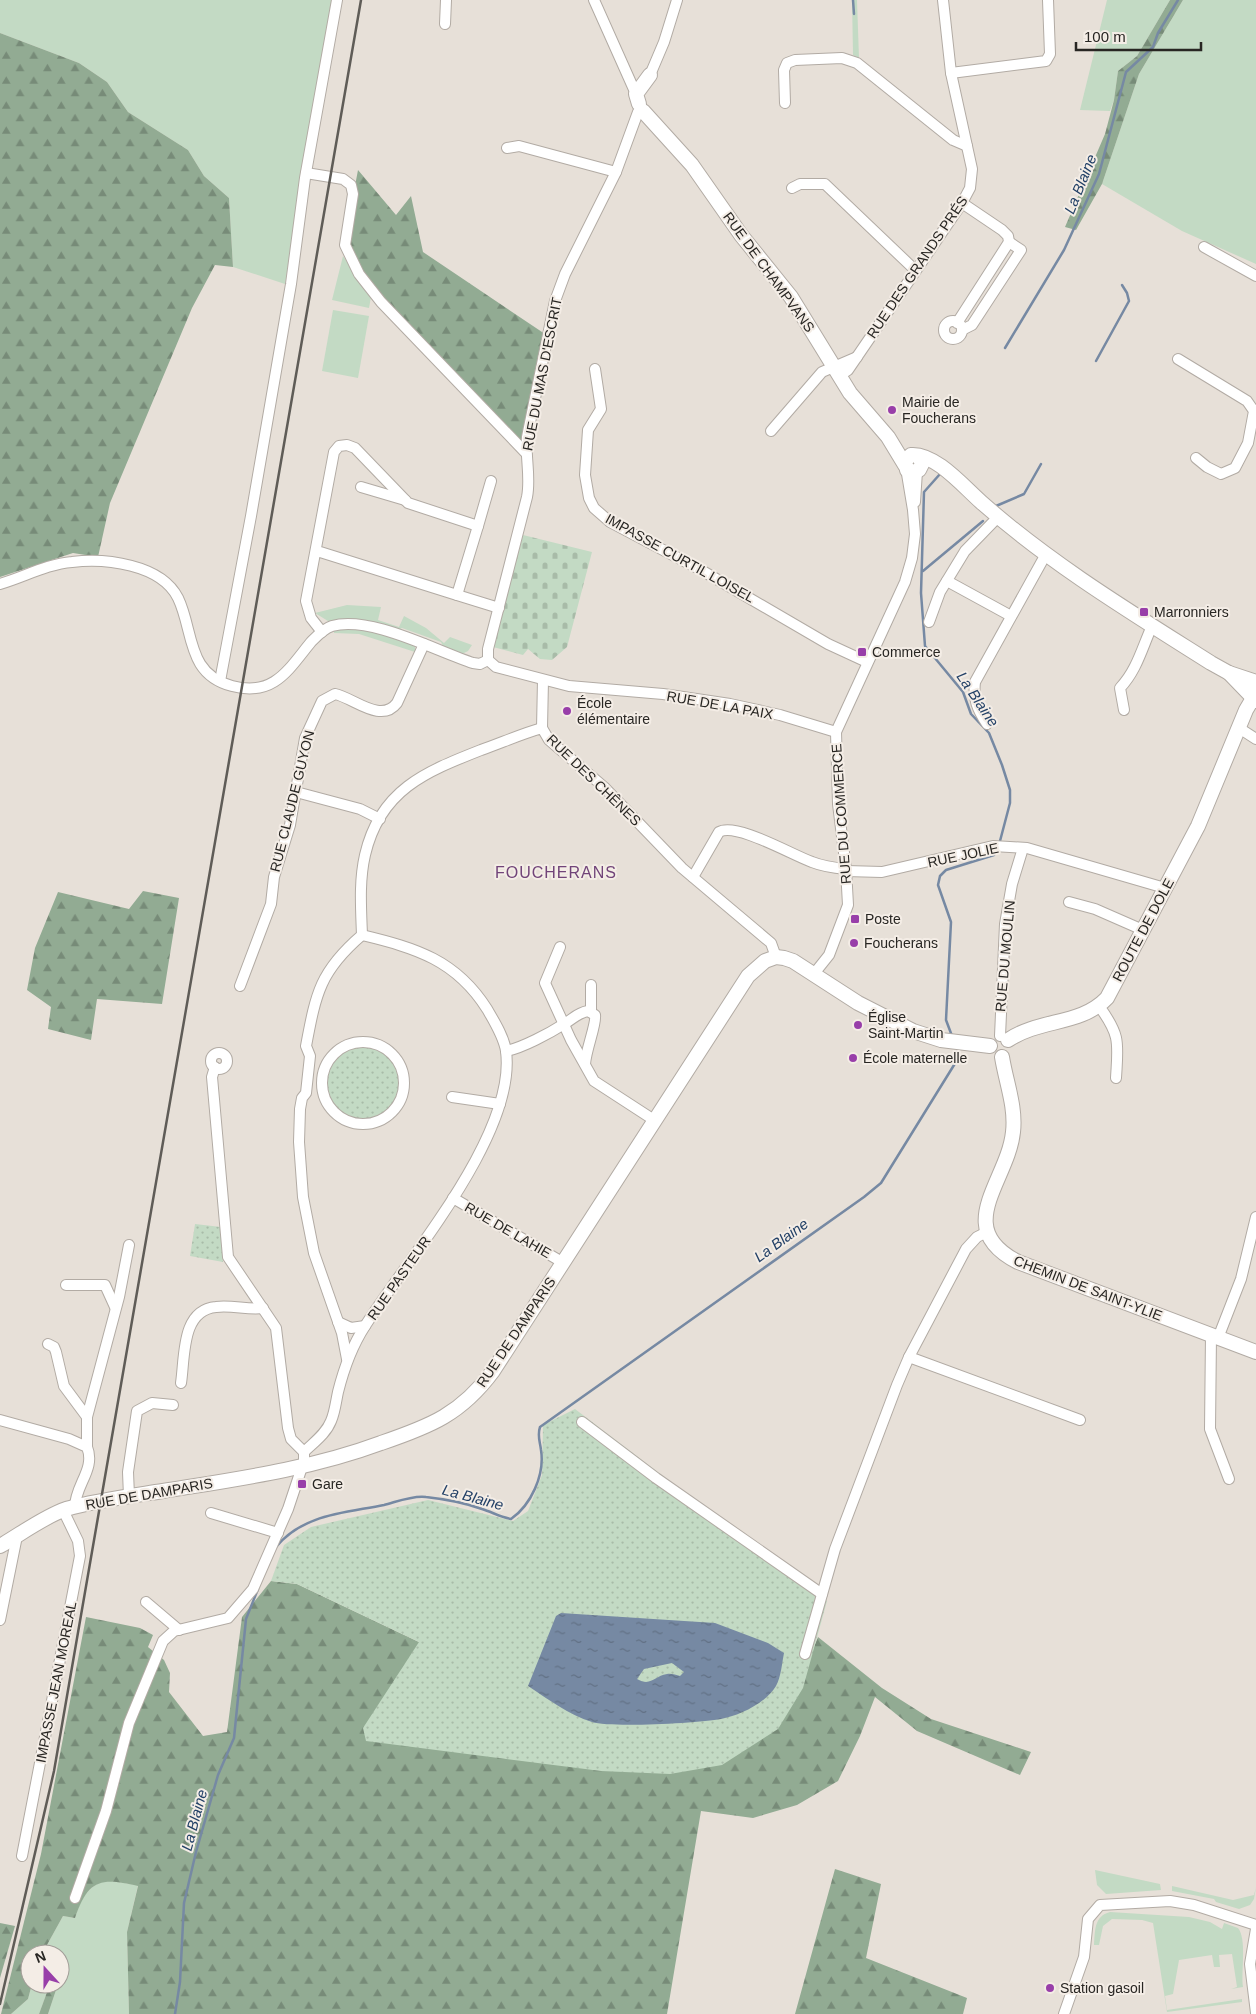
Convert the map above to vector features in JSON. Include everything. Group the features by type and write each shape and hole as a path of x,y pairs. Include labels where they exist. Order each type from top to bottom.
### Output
{"main road":[{"path":"641,107 647,77"},
{"name":"RUE DE CHAMPVANS","path":"641,107 692,165 741,235 790,297 841,370 850,393 914,464 935,461 998,517 1046,554 1152,626 1228,673"},
{"path":"1228,673 1256,682"},
{"path":"1228,673 1255,700"},
{"name":"ROUTE DE DOLE","path":"999,1041 1029,1028 1079,1016 1099,1006 1107,998 1202,817 1225,763 1247,733 1255,700"},
{"path":"776,957 793,961 858,1003 913,1030 941,1040 999,1041 992,1054 1002,1057 1014,1117 1013,1135 987,1210 987,1232"},
{"name":"RUE DE DAMPARIS","path":"0,1546 69,1509 129,1496 301,1468 349,1455 412,1432 445,1417 463,1405 481,1388 493,1371 748,976 765,961 776,957"},
{"name":"CHEMIN DE SAINT-YLIE","path":"987,1232 997,1249 1018,1262 1256,1352"}],"street":[{"path":"220,681 250,525 291,284 306,172 337,0"},
{"path":"445,24 446,0"},
{"name":"RUE DE CHAMPVANS","path":"594,0 641,107"},
{"path":"629,79 639,81 647,77 664,42 677,0"},
{"name":"RUE DES GRANDS PRÉS","path":"841,370 856,356 962,203 970,188 972,177 951,73 943,0"},
{"path":"951,73 1046,61 1050,54 1048,0"},
{"path":"785,104 784,70 787,63 795,60 848,59 857,64 952,140 967,146"},
{"path":"631,127 641,107"},
{"name":"RUE DU MAS D'ESCRIT","path":"488,660 488,649 529,490 525,452 555,300 565,274 616,172 631,127 641,107"},
{"path":"508,148 519,146 616,172"},
{"path":"306,172 343,179 351,185 353,194 345,245 359,274 381,302 525,452"},
{"path":"792,188 800,184 825,184 914,270"},
{"path":"962,203 1002,230 1008,236 1009,242 959,327 972,326 1021,250 1009,242"},
{"path":"1204,247 1256,276"},
{"path":"771,432 822,372 841,370 856,356"},
{"path":"1178,359 1250,404 1254,417 1252,444 1235,468 1221,474 1207,467 1196,458"},
{"name":"IMPASSE CURTIL LOISEL","path":"595,369 601,409 588,430 585,475 589,498 594,508 610,522 700,570 828,644 867,662"},
{"path":"322,632 311,618 306,601 317,551 334,452 339,446 347,445 355,448 406,500"},
{"name":"RUE DU COMMERCE","path":"814,975 829,955 847,912 846,870 838,804 836,732 908,573 914,546 914,464"},
{"path":"457,595 491,481"},
{"path":"361,488 406,500 478,526"},
{"path":"929,622 947,581 965,551 998,517"},
{"path":"317,551 499,608"},
{"path":"986,724 977,709 974,695 975,682 1046,554"},
{"path":"0,584 51,566 73,561 120,564 151,573 162,579 174,591 181,608 194,654 208,674 220,681 242,688 264,687 288,671 322,632 332,626 356,625 424,644 473,663 480,664 488,660"},
{"path":"947,581 1011,616"},
{"path":"1124,710 1120,688 1130,677 1140,658 1152,626"},
{"name":"RUE CLAUDE GUYON","path":"240,986 271,904 274,877 290,825 305,738 322,701 335,694 379,712 391,709 397,703 424,644"},
{"name":"RUE DE LA PAIX","path":"488,660 492,666 569,686 702,700 759,710 836,732"},
{"path":"542,728 543,680"},
{"name":"RUE DES CHÊNES","path":"362,935 363,866 369,842 380,818 401,791 430,770 542,728 549,740 604,787 693,878 771,943 776,957"},
{"path":"296,792 360,809 380,818"},
{"name":"RUE JOLIE","path":"693,878 719,832 726,829 740,831 814,863 846,870 882,872 993,846 1023,848 1165,888"},
{"name":"RUE DU MOULIN","path":"999,1041 1005,924 1012,884 1023,848"},
{"path":"1069,902 1095,909 1143,930"},
{"path":"347,1359 338,1322 314,1253 303,1197 299,1133 302,1098 306,1093 310,1056 306,1046 322,981 330,966 340,954 362,935"},
{"name":"RUE PASTEUR","path":"304,1452 331,1422 347,1359 365,1326 420,1250 453,1198 486,1136 500,1104 505,1080 506,1051 487,1008 456,972 426,953 408,946 362,935"},
{"path":"560,947 545,983 563,1025 585,1066 594,1081 600,1086 654,1120"},
{"path":"585,1066 588,1044 596,1023 595,1015 591,1012 591,985"},
{"path":"1099,1006 1113,1026 1118,1040 1116,1078"},
{"path":"506,1051 525,1044 563,1025 578,1014 591,1012"},
{"path":"306,1093 317,1096 337,1115 346,1121 356,1124 372,1123 381,1120 393,1111 401,1099 404,1089 404,1077 400,1065 394,1055 379,1045 356,1042 333,1055 321,1058 310,1056"},
{"path":"327,1104 322,1087 322,1076 333,1055"},
{"path":"75,1898 106,1811 130,1723 163,1641 174,1631 228,1618 253,1589 278,1533 304,1462 304,1452 289,1434 279,1337 272,1320 228,1257 212,1077 215,1067"},
{"path":"452,1097 500,1104"},
{"name":"RUE DE LAHIE","path":"453,1198 562,1262"},
{"path":"1229,1479 1210,1429 1214,1337 1241,1279 1256,1217"},
{"path":"805,1654 844,1524 909,1357 966,1249 977,1237 987,1232"},
{"path":"69,1509 88,1470 90,1459 86,1447 87,1417 116,1308 130,1245"},
{"path":"66,1285 105,1284 116,1308"},
{"path":"181,1384 187,1334 193,1318 203,1310 216,1307 263,1308"},
{"path":"338,1322 351,1328 365,1326"},
{"path":"48,1344 54,1347 56,1352 64,1386 87,1417"},
{"path":"909,1357 1080,1420"},
{"path":"129,1496 128,1472 137,1411 152,1403 173,1405"},
{"path":"0,1420 69,1438 86,1447"},
{"path":"582,1422 656,1478 822,1594"},
{"name":"IMPASSE JEAN MOREAL","path":"22,1856 80,1556 69,1509"},
{"path":"211,1513 278,1533"},
{"path":"0,1620 17,1536"},
{"path":"146,1602 180,1630"},
{"path":"1064,2014 1082,1965 1088,1919 1100,1905 1178,1902 1202,1907 1256,1924"},
{"path":"1256,1929 1250,1964 1256,2013"}],"green space":[{"path":"0,0 332,0 285,284 233,267 229,198 204,176 188,150 128,112 107,82 79,63 0,33"},
{"path":"852,0 857,0 859,58 853,55"},
{"path":"1107,0 1170,0 1137,56 1118,71 1114,100 1110,111 1080,110"},
{"path":"1170,0 1183,0 1139,74 1102,184 1076,230 1065,227 1105,134 1114,100 1118,71 1137,56"},
{"path":"1183,0 1256,0 1256,264 1182,231 1102,184 1139,74"},
{"path":"0,33 79,63 107,82 128,112 188,150 204,176 229,198 233,267 215,265 192,308 110,503 98,557 73,553 0,577"},
{"path":"358,170 396,215 411,196 423,252 545,334 521,441 387,303 343,249"},
{"path":"343,256 371,297 369,308 332,300"},
{"path":"333,310 369,316 358,378 322,371"},
{"path":"523,535 592,552 567,647 552,660 540,659 528,649 523,655 493,647"},
{"path":"347,605 381,607 378,620 399,627 404,616 426,628 444,643 450,637 472,645 468,651 462,654 443,646 441,642 402,628 398,630 360,620 328,621 315,613"},
{"path":"334,630 370,631 415,645 415,652 359,634 334,633"},
{"path":"143,891 179,898 162,1004 97,999 91,1040 48,1029 51,1007 27,990 35,948 58,892 129,909"},
{"path":"363,1045 378,1048 390,1056 398,1068 401,1083 398,1098 390,1110 378,1118 363,1121 348,1118 336,1110 328,1098 325,1083 328,1068 336,1056 348,1048"},
{"path":"195,1224 221,1227 223,1262 190,1256"},
{"path":"575,1409 827,1601 803,1688 778,1729 722,1765 670,1774 601,1771 366,1741 363,1728 419,1642 297,1584 271,1581 284,1545 311,1527 428,1500 513,1521 528,1511 542,1475 543,1425"},
{"path":"271,1581 297,1584 419,1642 808,1662 818,1637 882,1688 931,1719 1031,1752 1020,1775 917,1731 875,1697 860,1736 838,1781 797,1805 753,1818 701,1811 667,2014 129,2014 127,1932 138,1886 105,1882 97,1884 85,1896 75,1918 63,1916 48,1944 20,1944 20,1994 29,1994 28,1999 11,2014 1,2014 41,1854 86,1617 140,1628 153,1635 148,1647 164,1660 170,1673 169,1692 203,1736 227,1732 242,1617"},
{"path":"835,1869 881,1884 866,1958 967,1998 963,2014 795,2014"},
{"path":"1095,1870 1160,1884 1161,1890 1106,1894 1097,1885"},
{"path":"104,1880 138,1885 127,1932 129,2014 48,2014 55,1994 70,1994 70,1944 48,1944 63,1916 75,1918 85,1895"},
{"path":"1172,1886 1233,1900 1254,1895 1256,1887 1254,1899 1250,1905 1239,1909 1216,1902 1214,1899 1172,1891"},
{"path":"1110,1912 1189,1917 1210,1922 1222,1929 1224,1923 1238,1928 1241,1933 1243,1947 1243,1987 1231,1989 1237,1987 1232,1954 1219,1955 1220,1967 1214,1967 1212,1955 1179,1960 1173,1994 1165,1996 1167,2010 1242,1999 1242,2002 1167,2012 1153,1923 1142,1920 1112,1919 1103,1926 1099,1945 1094,1945 1096,1925 1101,1917"},
{"path":"0,1923 15,1926 0,1978"},
{"path":"29,1994 46,1994 39,2014 11,2014 28,1999"},
{"path":"46,1994 55,1994 48,2014 39,2014"}],"water":[{"path":"561,1613 715,1623 768,1643 784,1653 779,1678 776,1686 766,1698 744,1712 728,1717 710,1721 655,1724 617,1725 592,1722 567,1711 528,1686 556,1616","holes":["672,1663 684,1672 680,1676 667,1674 646,1682 637,1679 644,1669"]}],"waterway":[{"path":"853,0 854,14"},
{"name":"La Blaine","path":"1005,348 1064,250 1099,174 1126,72 1153,47 1158,33 1178,0"},
{"name":"La Blaine","path":"1096,361 1129,301 1122,285"},
{"name":"La Blaine","path":"996,506 1024,494 1041,464"},
{"name":"La Blaine","path":"940,474 924,492 921,593 925,646 963,692 971,714 989,733 1002,765 1010,790 1010,803 1000,841"},
{"name":"La Blaine","path":"923,571 983,521"},
{"name":"La Blaine","path":"952,1036 946,1020 951,922 938,885 940,876 946,870 994,855 998,850"},
{"name":"La Blaine","path":"276,1547 287,1536 312,1521 416,1497 462,1503 511,1519 525,1506 539,1479 542,1460 539,1436 540,1427 881,1183 959,1057 957,1051"},
{"name":"La Blaine","path":"175,2014 180,1982 184,1903 218,1775 234,1738 246,1619 258,1589"}],"railway":[{"path":"0,2004 54,1771 361,0"}],"place":[{"name":"Mairie de Foucherans","path":"892,410"},
{"name":"Marronniers","path":"1144,612"},
{"name":"Commerce","path":"862,652"},
{"name":"École élémentaire","path":"567,711"},
{"name":"Poste","path":"855,919"},
{"name":"Foucherans","path":"854,943"},
{"name":"Église Saint-Martin","path":"858,1025"},
{"name":"École maternelle","path":"853,1058"},
{"name":"Gare","path":"302,1484"},
{"name":"Station gasoil","path":"1050,1988"}],"district":[{"name":"FOUCHERANS","path":"556,872"}]}
